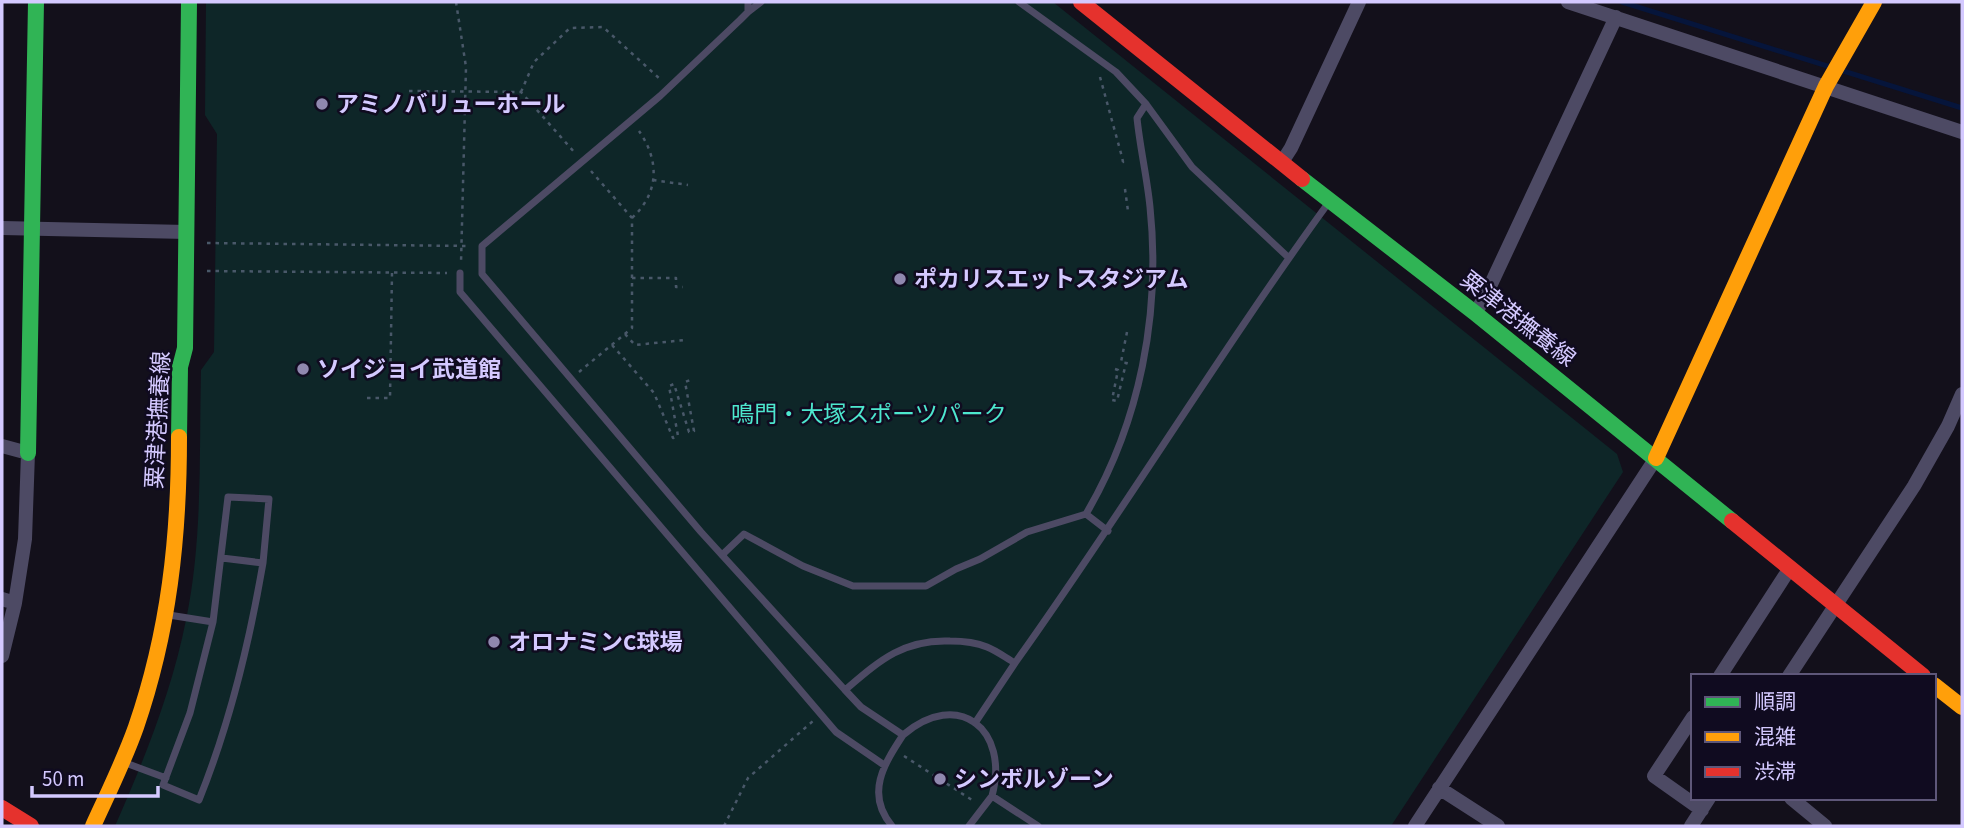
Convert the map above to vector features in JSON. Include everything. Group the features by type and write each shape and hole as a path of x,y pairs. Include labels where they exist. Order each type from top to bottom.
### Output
{"main road":[{"path":"28,453 36,2"},
{"name":"粟津港撫養線","path":"93,826 123,762 146,694 166,614 176,536 180,367 185,348 189,2"},
{"name":"粟津港撫養線","path":"1081,2 1475,313 1921,674"},
{"path":"1656,458 1828,83 1874,2"},
{"path":"1936,687 1962,707"},
{"path":"2,807 31,826"}],"street":[{"path":"1282,162 1359,2"},
{"path":"1568,2 1828,83 1962,132"},
{"path":"1475,313 1484,299 1616,17"},
{"path":"2,228 187,232"},
{"path":"1790,674 1914,486 1948,426 1962,394"},
{"path":"2,446 28,453 25,539 9,601 2,656"},
{"path":"1415,826 1656,458"},
{"path":"1721,674 1790,568"},
{"path":"1691,721 1654,776 1691,796"},
{"path":"1440,788 1498,826"},
{"path":"1793,800 1825,826"},
{"path":"1691,826 1706,804"}],"lane":[{"path":"748,2 748,12"},
{"path":"761,2 630,121 482,246 482,274 722,555 845,690 861,707 903,735"},
{"path":"1019,2 1116,72 1146,104 1192,167 1289,258"},
{"path":"722,555 744,534 803,565 853,586 926,586 1027,532 1086,514 1105,482 1128,423 1149,332 1153,237 1137,118 1146,104"},
{"path":"975,723 1330,201"},
{"path":"460,273 460,292 836,732 884,765"},
{"path":"228,496 269,499 263,563 243,668 216,760 200,800 163,785 190,713 213,622 222,558 228,496"},
{"path":"1086,514 1108,531"},
{"path":"222,558 263,563"},
{"path":"166,614 213,622"},
{"path":"845,690 890,654 933,640 969,641 988,647 1015,663"},
{"path":"892,826 883,813 879,800 878,784 884,765 903,735 924,720 942,715 957,715 975,723 992,742 996,755 997,770 992,796 973,825"},
{"path":"123,762 166,778"},
{"path":"992,796 1038,826"}],"path":[{"path":"207,271 460,273 466,68 456,2"},
{"path":"521,92 534,62 570,28 603,27 668,87"},
{"path":"1100,75 1122,157 1123,162 1118,163"},
{"path":"409,91 521,92 632,218 632,328 571,379"},
{"path":"630,121 647,143 651,154 653,180 645,206 632,218"},
{"path":"653,180 688,185"},
{"path":"1125,189 1128,211"},
{"path":"207,243 482,246"},
{"path":"367,398 390,398 392,273"},
{"path":"632,278 676,278 676,287 682,287"},
{"path":"1123,356 1127,332"},
{"path":"625,334 638,345 685,340"},
{"path":"612,345 654,393 673,438 678,436 669,386 674,384 689,432 694,431 685,382 690,380"},
{"path":"1115,369 1118,370 1112,400 1117,401 1126,363"},
{"path":"724,826 748,778 822,713"},
{"path":"894,749 984,808"}],"green space":[{"name":"鳴門・大塚スポーツパーク","path":"206,2 1053,2 1617,454 1623,472 1391,826 115,826 147,751 173,673 186,620 195,558 201,370 214,352 217,134 205,115"}],"waterway":[{"path":"1622,2 1962,108"}],"traffic: fast":[{"path":"28,453 36,2"},
{"path":"179,437 180,367 185,348 189,2"},
{"path":"1302,179 1475,313 1732,521"}],"traffic: slow":[{"path":"1656,458 1826,86 1874,2"},
{"path":"93,826 131,740 157,655 174,548 179,437"},
{"path":"1936,687 1962,707"}],"traffic: jam":[{"path":"1081,2 1302,179"},
{"path":"1732,521 1921,674"},
{"path":"2,808 31,826"}],"place":[{"name":"アミノバリューホール","path":"322,104"},
{"name":"ポカリスエットスタジアム","path":"900,279"},
{"name":"ソイジョイ武道館","path":"303,369"},
{"name":"オロナミンC球場","path":"494,642"},
{"name":"シンボルゾーン","path":"940,779"}]}
